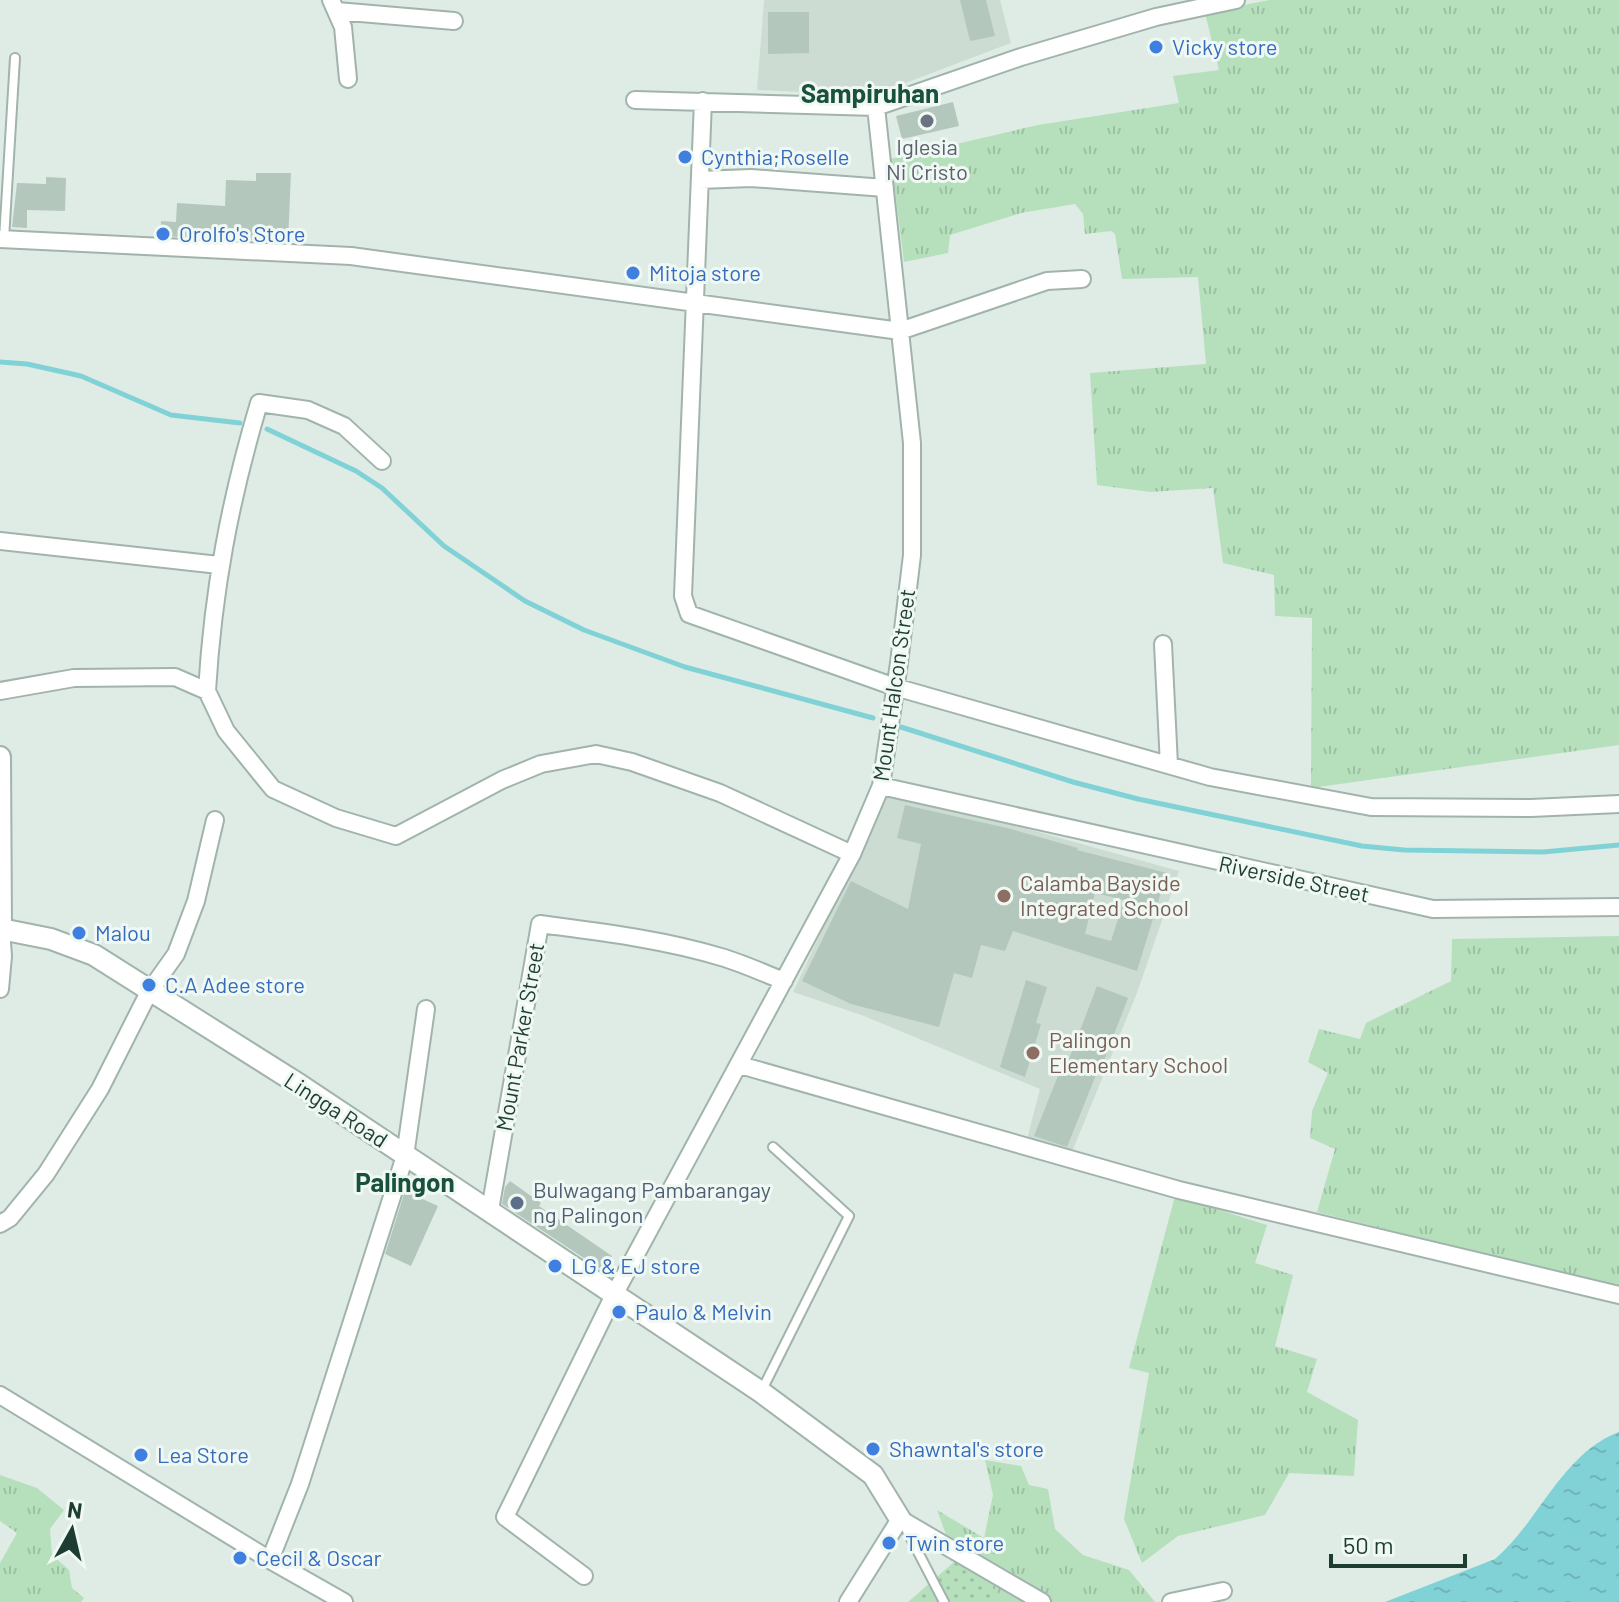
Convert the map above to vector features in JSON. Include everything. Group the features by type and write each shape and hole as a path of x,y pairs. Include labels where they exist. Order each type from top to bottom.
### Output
{"street":[{"path":"635,100 876,107 1155,8 1236,0"},
{"path":"334,6 454,21"},
{"path":"334,6 343,27 348,79"},
{"path":"703,101 683,596 689,614 895,687 1210,777 1371,807 1531,808 1619,804"},
{"name":"Mount Halcon Street","path":"584,1576 505,1517 614,1295 852,854 881,786 912,555 912,443 876,107"},
{"path":"700,180 751,178 885,188"},
{"path":"2,239 351,256 900,331 1047,281 1082,279"},
{"path":"382,461 344,426 308,410 259,403 242,459 219,565 211,620 207,691 226,731 273,789 336,818 396,836 502,780 541,764 596,754 632,762 720,793 852,854"},
{"path":"0,541 219,565"},
{"path":"1163,644 1169,765"},
{"path":"0,691 74,678 175,677 207,691"},
{"path":"0,757 0,989"},
{"name":"Riverside Street","path":"881,786 1433,909 1619,907"},
{"path":"0,1224 10,1218 46,1174 93,1101 149,992 176,954 191,915 215,820"},
{"name":"Mount Parker Street","path":"490,1210 540,924 674,945 722,957 784,981"},
{"name":"Lingga Road","path":"1,929 51,939 94,955 300,1085 761,1392 873,1475 900,1519"},
{"path":"270,1560 300,1484 405,1156 426,1009"},
{"path":"740,1065 1179,1190 1619,1295"},
{"path":"0,1395 344,1602"},
{"path":"848,1602 900,1519 1042,1602"},
{"path":"1171,1602 1223,1591"}],"lane":[{"path":"2,239 15,58"},
{"path":"761,1392 849,1216 773,1147"},
{"path":"900,1519 944,1602"}],"shaded area":[{"path":"764,0 1000,0 1011,43 874,95 757,90"},
{"path":"888,790 1179,871 1137,993 1072,1152 1027,1139 1040,1089 864,1016 793,992"}],"green space":[{"path":"1269,0 1619,0 1619,745 1311,788 1312,618 1275,616 1274,575 1223,563 1213,488 1150,492 1097,485 1090,373 1206,364 1198,277 1122,279 1115,234 1111,231 1085,234 1083,214 1075,204 1021,213 950,235 948,253 904,262 891,159 1038,125 1179,103 1173,76 1219,70 1205,13"},
{"path":"1619,936 1619,1287 1317,1212 1335,1149 1310,1138 1312,1111 1328,1073 1308,1062 1319,1029 1360,1039 1366,1023 1451,981 1452,939"},
{"path":"1175,1196 1267,1225 1255,1263 1293,1275 1275,1346 1317,1359 1307,1392 1358,1420 1354,1476 1289,1473 1265,1515 1178,1536 1142,1563 1124,1519 1149,1373 1129,1368"},
{"path":"985,1460 1021,1466 1029,1485 1048,1489 1055,1529 1083,1555 1129,1570 1155,1602 1002,1602 956,1562 937,1510 984,1538 993,1495"},
{"path":"0,1475 37,1488 64,1510 50,1529 52,1555 69,1570 72,1588 84,1598 81,1602 0,1602 0,1563 17,1533 0,1521"},
{"path":"961,1556 1007,1602 908,1602"}],"water":[{"path":"1619,1432 1619,1602 1385,1602 1495,1559 1511,1544 1566,1472 1599,1442"}],"building":[{"path":"960,0 986,0 995,36 970,41"},
{"path":"768,12 809,12 809,53 768,54"},
{"name":"Iglesia Ni Cristo","path":"953,102 959,126 902,139 896,116"},
{"path":"256,173 291,173 288,242 160,236 161,221 176,222 177,203 225,206 226,180 256,181"},
{"path":"46,177 66,178 65,211 27,210 27,228 12,227 17,183 46,184"},
{"name":"Calamba Bayside Integrated School","path":"905,805 1007,828 1167,873 1137,971 1013,931 1005,951 981,945 972,978 954,973 939,1027 851,1004 802,981 851,881 908,909 921,844 897,838","holes":["1095,893 1124,900 1111,941 1085,934"]},
{"path":"1026,980 1047,987 1036,1023 1041,1024 1025,1077 1000,1067"},
{"path":"1097,986 1128,998 1067,1147 1034,1136 1065,1058 1069,1059"},
{"path":"510,1181 541,1203 539,1206 612,1256 602,1270 502,1204 505,1187"},
{"path":"405,1191 438,1206 411,1266 385,1254"}],"waterway":[{"path":"0,362 27,364 81,376 171,415 240,423"},
{"path":"267,429 356,471 382,488 444,546 525,601 584,630 685,667 873,718"},
{"path":"901,727 1073,782 1138,799 1362,846 1404,850 1543,852 1619,845"}],"place":[{"name":"Vicky store","path":"1156,47"},
{"name":"Iglesia Ni Cristo","path":"927,121"},
{"name":"Cynthia;Roselle","path":"685,157"},
{"name":"Orolfo's Store","path":"163,234"},
{"name":"Mitoja store","path":"633,273"},
{"name":"Calamba Bayside Integrated School","path":"1004,896"},
{"name":"Malou","path":"79,933"},
{"name":"C.A Adee store","path":"149,985"},
{"name":"Palingon Elementary School","path":"1033,1053"},
{"name":"Bulwagang Pambarangay ng Palingon","path":"517,1203"},
{"name":"LG & EJ store","path":"555,1266"},
{"name":"Paulo & Melvin","path":"619,1312"},
{"name":"Shawntal's store","path":"873,1449"},
{"name":"Lea Store","path":"141,1455"},
{"name":"Twin store","path":"889,1543"},
{"name":"Cecil & Oscar","path":"240,1558"}],"district":[{"name":"Sampiruhan","path":"870,94"},
{"name":"Palingon","path":"405,1183"}]}
